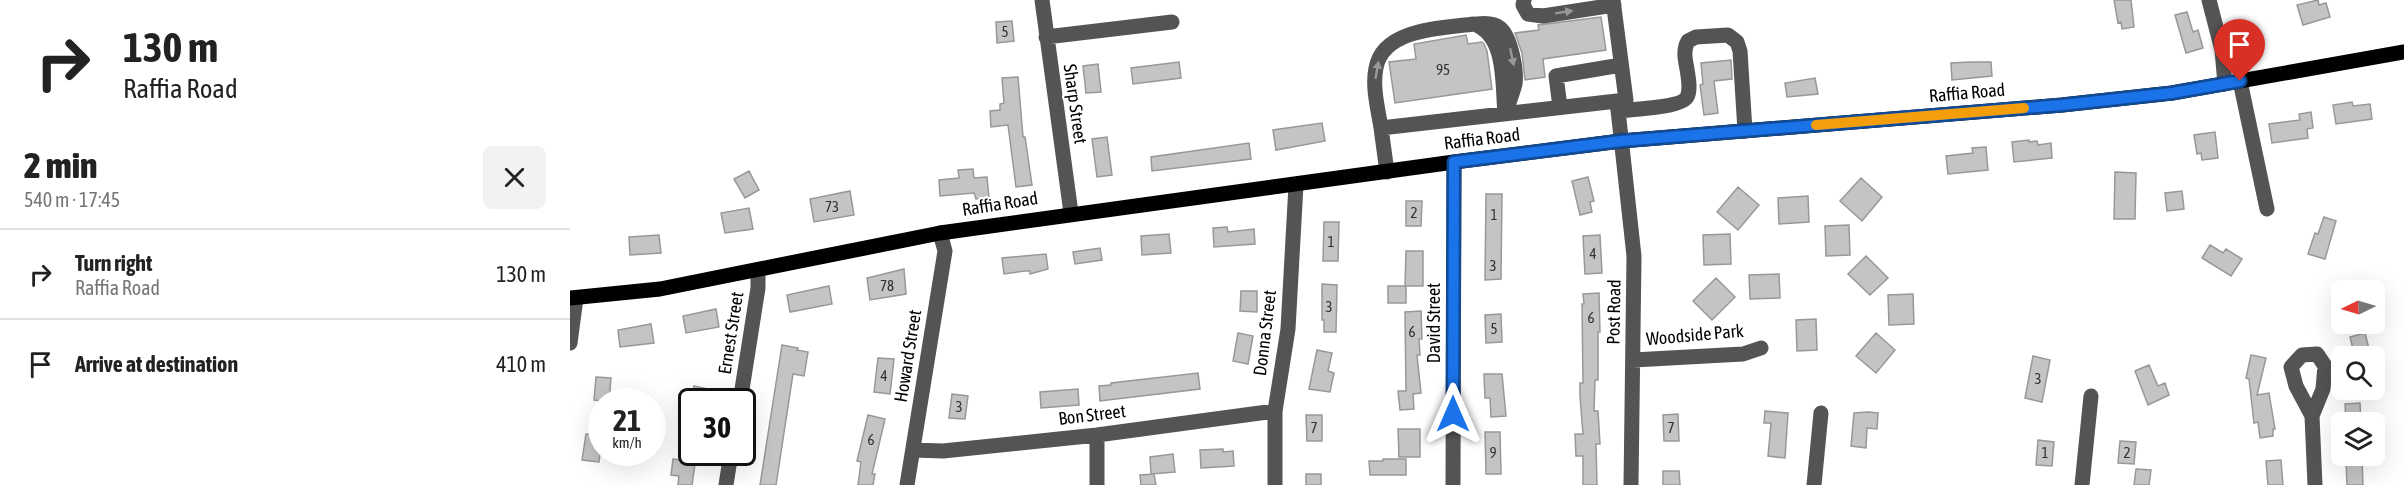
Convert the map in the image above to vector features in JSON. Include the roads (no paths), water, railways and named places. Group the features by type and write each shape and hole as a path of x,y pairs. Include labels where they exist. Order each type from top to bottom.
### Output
{"main road":[{"name":"Raffia Road","path":"573,298 660,289 940,233 1071,213 1296,186 1454,162 1621,141 2062,105 2172,93 2404,52"}],"street":[{"name":"Sharp Street","path":"1042,0 1071,213"},
{"path":"1524,0 1523,5 1528,14 1543,15 1614,2 1626,100 1618,106"},
{"path":"2209,0 2267,209"},
{"path":"1046,37 1172,22"},
{"path":"1387,172 1375,86 1376,66 1382,53 1396,40 1413,32 1474,24 1484,28 1494,39 1499,56 1505,113"},
{"path":"1381,128 1560,107 1676,104 1685,100 1689,95 1684,50 1688,41 1696,37 1728,35 1739,46 1745,131"},
{"path":"1560,107 1556,76 1622,65"},
{"name":"Post Road","path":"1618,106 1634,256 1631,485"},
{"name":"David Street","path":"1453,485 1454,162"},
{"name":"Donna Street","path":"1275,485 1275,411 1288,329 1296,186"},
{"name":"Howard Street","path":"907,485 945,251 940,233"},
{"name":"Ernest Street","path":"742,388 758,288 758,270"},
{"path":"570,343 573,298"},
{"name":"Woodside Park","path":"1633,360 1743,354 1761,348"},
{"path":"2082,485 2091,396"},
{"name":"Bon Street","path":"913,450 944,451 1096,435 1275,411"},
{"path":"1814,485 1821,413"},
{"path":"2312,416 2316,485"},
{"path":"1096,435 1097,485"},
{"path":"726,485 729,466"}]}
